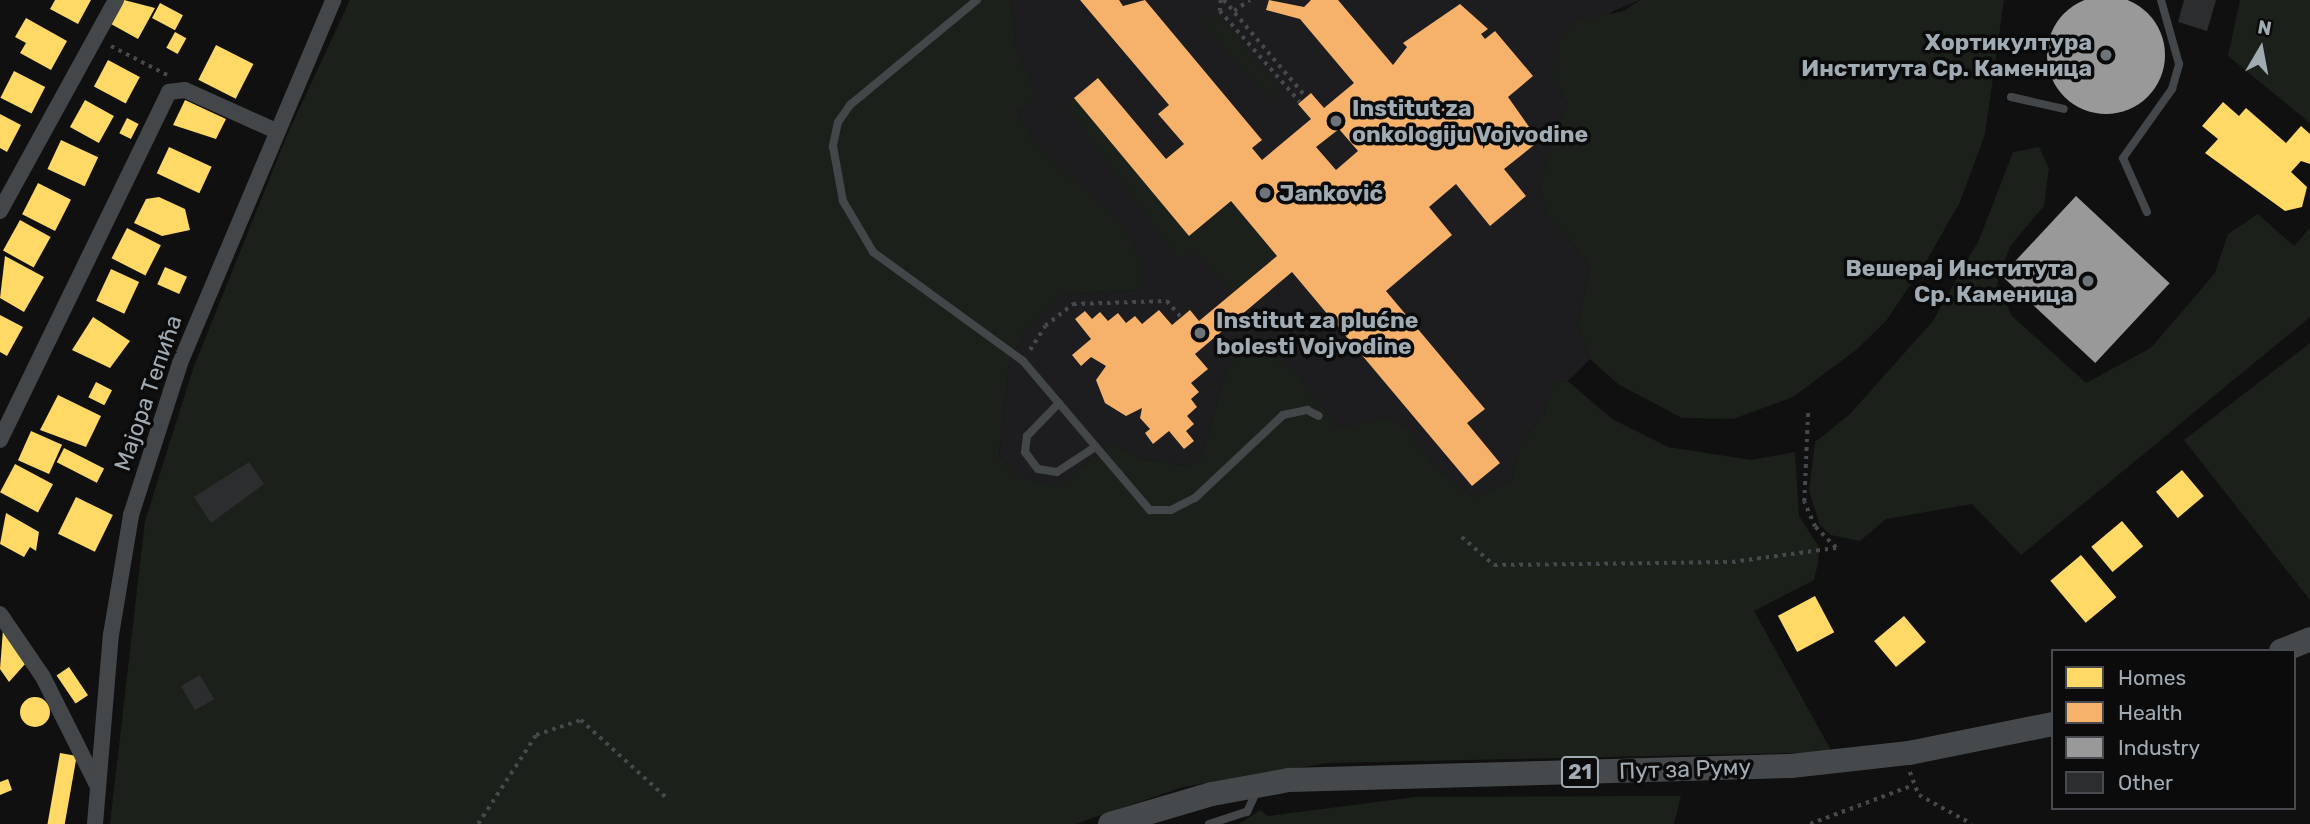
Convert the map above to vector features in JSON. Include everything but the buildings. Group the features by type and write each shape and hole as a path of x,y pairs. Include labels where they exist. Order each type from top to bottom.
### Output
{"main road":[{"path":"2286,649 2310,639"},
{"name":"Пут за Руму","path":"1110,824 1259,785 1427,772 1779,767 1909,753 2051,724"}],"street":[{"path":"0,211 116,0"},
{"name":"Мајора Тепића","path":"95,824 97,787 131,515 180,363 274,130 333,0"},
{"path":"0,440 166,96 176,89 274,130"},
{"path":"0,614 43,677 97,787"}],"lane":[{"path":"977,0 850,104 833,146 843,201 873,252 1023,361 1133,497 1150,510 1171,510 1195,498 1283,415 1307,410 1319,416"},
{"path":"2147,212 2123,158 2172,89 2179,64 2161,0"},
{"path":"2011,97 2064,108"},
{"path":"1059,403 1027,436 1025,452 1038,469 1057,472 1095,447"},
{"path":"1209,824 1247,812 1259,785"}],"path":[{"path":"1300,102 1220,11 1223,0 1306,97"},
{"path":"1234,11 1250,0"},
{"path":"93,38 168,74 176,89"},
{"path":"1023,361 1045,326 1073,304 1167,301 1181,317"},
{"path":"1462,537 1494,565 1732,562 1836,548 1815,527 1804,502 1808,410"},
{"path":"478,824 536,736 581,720 669,800"},
{"path":"1909,753 1911,786 1936,809 1972,824"},
{"path":"1810,824 1911,786"}],"shaded area":[{"path":"350,0 1011,0 1015,44 1037,97 1017,111 1034,141 1123,226 1144,265 1142,290 1061,295 1026,330 1009,362 999,456 1018,476 1058,487 1111,443 1144,459 1186,466 1201,459 1227,367 1240,355 1267,356 1294,370 1339,429 1388,418 1405,426 1435,467 1473,497 1512,480 1519,446 1544,414 1554,382 1568,381 1612,419 1668,447 1751,460 1795,452 1799,516 1819,547 1814,580 1754,611 1832,752 1328,763 1183,787 1075,824 110,824 145,521 193,369 287,135"},
{"path":"1011,0 1640,0 1611,12 1552,78 1568,103 1539,184 1546,213 1590,265 1578,326 1590,359 1568,381 1554,382 1544,414 1519,446 1512,480 1473,497 1435,467 1405,426 1388,419 1339,429 1294,370 1227,367 1201,459 1186,466 1144,459 1111,443 1058,487 1018,476 999,456 1009,362 1026,330 1061,295 1142,290 1082,189 1034,141 1017,111 1036,96 1015,44"},
{"path":"1640,0 2004,0 1985,134 1960,202 1928,258 1886,321 1856,350 1793,397 1733,419 1682,418 1618,384 1590,359 1578,326 1590,265 1546,213 1539,183 1568,103 1552,78 1558,44 1575,21 1624,11"},
{"path":"2240,0 2310,0 2310,123 2228,56"},
{"path":"1219,16 1282,91 1270,100 1197,17"},
{"path":"1074,98 1189,235 1231,201 1277,256 1232,293 1199,254 1177,258 1066,104"},
{"path":"2039,147 2049,168 2044,206 2010,246 1997,284 2012,316 2086,383 2151,348 2215,273 2228,234 2258,214 2294,246 2310,228 2310,317 2021,555 1972,504 1886,519 1860,541 1831,535 1820,525 1809,491 1815,442 1849,415 1933,321 1979,240 2013,152"},
{"path":"2310,343 2310,600 2184,440"},
{"path":"1681,796 1674,824 1239,824 1260,810 1268,816 1415,797"}],"place":[{"name":"Хортикултура Института Ср. Каменица","path":"2106,55"},
{"name":"Institut za onkologiju Vojvodine","path":"1336,121"},
{"name":"Janković","path":"1265,193"},
{"name":"Вешерај Института Ср. Каменица","path":"2088,281"},
{"name":"Institut za plućne bolesti Vojvodine","path":"1200,333"}]}
